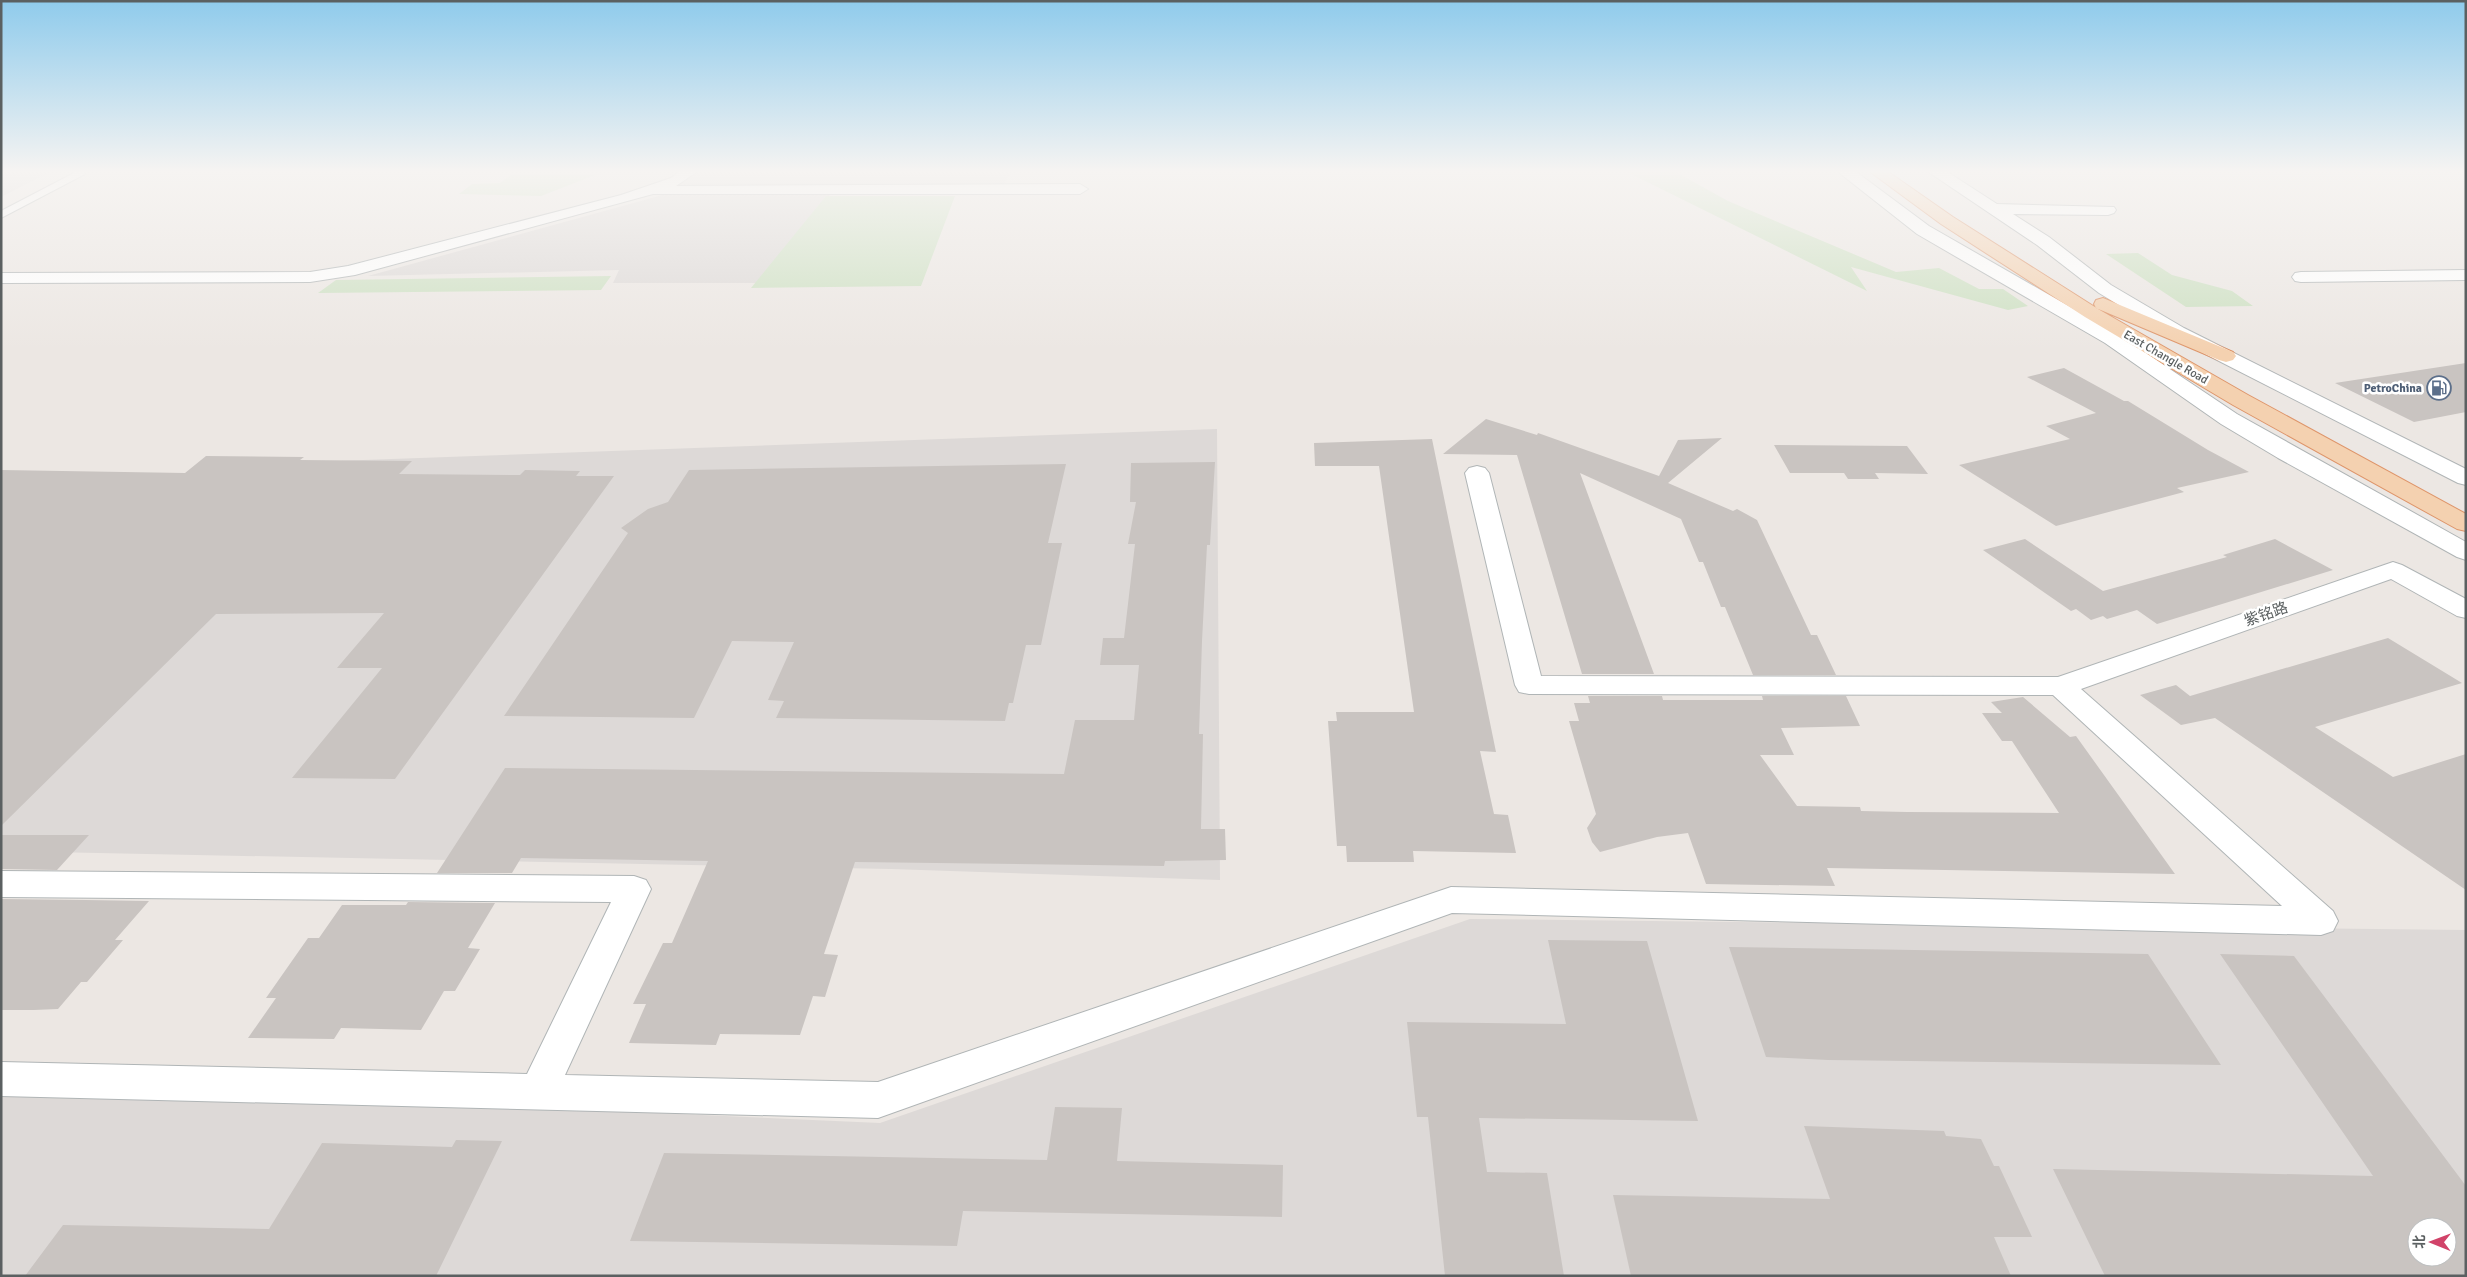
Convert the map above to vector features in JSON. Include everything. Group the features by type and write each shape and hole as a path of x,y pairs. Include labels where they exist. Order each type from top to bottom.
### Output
{"main road":[{"name":"East Changle Road","path":"1961,231 1992,252 2112,326 2332,451 2466,524"},
{"name":"East Changle Road","path":"1988,231 2103,304 2324,428 2466,503"},
{"path":"2103,304 2226,356"}],"street":[{"path":"1,278 310,277 349,271 502,231"},
{"path":"1925,231 2112,339 2229,419 2286,453 2466,552"},
{"path":"2026,231 2058,252 2105,289 2177,332 2466,478"},
{"path":"2301,277 2466,275"},
{"name":"紫铭路","path":"1477,473 1529,685 2060,686 2393,570 2466,610"},
{"path":"1,1079 878,1100 1451,900 2321,921 2060,686"},
{"path":"1,884 634,889 538,1092"}],"shaded area":[{"path":"533,231 800,231 757,283 613,283 619,270 368,276"},
{"path":"1217,429 1220,880 891,869 1,851 1,783 336,461"},
{"path":"1470,919 2466,930 2466,1276 1,1276 1,1084 880,1123"}],"green space":[{"path":"798,231 942,231 921,286 751,288"},
{"path":"1745,231 1798,231 1896,272 1939,268 1979,289 2003,289 2028,306 2008,310 1851,267 1867,291"},
{"path":"2138,253 2172,275 2232,291 2253,306 2186,307 2106,254"},
{"path":"611,276 601,290 318,293 336,280"}],"building":[{"path":"2466,363 2466,412 2414,422 2335,383"},
{"path":"2064,368 2124,401 2128,401 2208,450 2249,472 2177,488 2184,492 2056,526 1959,465 2070,439 2046,426 2096,413 2027,377"},
{"path":"1486,419 1537,435 1538,433 1659,476 1678,440 1722,438 1668,483 1733,511 1737,509 1757,520 1811,635 1817,635 1836,675 1753,675 1725,607 1721,607 1703,562 1699,562 1681,519 1580,473 1654,674 1582,674 1517,455 1443,454"},
{"path":"1432,439 1496,752 1480,751 1494,814 1508,815 1516,853 1413,851 1414,862 1347,862 1346,846 1337,846 1328,721 1337,721 1336,712 1414,712 1379,466 1315,466 1314,443"},
{"path":"1774,445 1907,446 1928,474 1875,473 1879,479 1848,479 1844,473 1790,473"},
{"path":"206,456 304,457 300,460 412,461 399,474 520,475 525,470 580,471 576,476 614,476 395,779 292,778 382,668 337,668 384,613 216,614 1,826 1,470 185,473"},
{"path":"1215,462 1210,545 1207,545 1202,641 1199,734 1203,734 1201,829 1225,829 1226,860 1165,861 1164,866 855,862 824,954 838,955 825,997 813,996 800,1035 720,1034 716,1045 629,1043 646,1004 633,1004 663,943 672,943 708,861 521,858 512,873 437,873 505,768 1064,774 1075,720 1134,720 1139,665 1100,665 1103,638 1124,638 1135,544 1128,544 1136,502 1130,502 1131,463"},
{"path":"1066,464 1048,543 1062,543 1041,645 1026,645 1013,703 1009,703 1005,721 776,718 784,701 768,700 794,642 732,641 694,718 504,716 628,533 621,528 648,509 668,502 689,470"},
{"path":"2025,539 2103,591 2227,557 2223,555 2275,539 2333,570 2157,624 2137,610 2107,619 2103,616 2091,620 2076,609 2071,611 1983,550"},
{"path":"2388,638 2462,683 2315,727 2393,777 2466,754 2466,890 2215,718 2181,725 2140,695 2176,685 2190,696"},
{"path":"1588,696 1662,696 1663,700 1763,700 1762,696 1846,696 1860,726 1781,728 1794,755 1760,755 1797,806 1860,807 1861,811 2059,813 2012,741 2002,741 1982,713 2002,713 1991,702 2023,697 2070,737 2076,736 2175,874 1827,868 1835,886 1706,884 1688,833 1657,837 1600,852 1592,842 1587,828 1596,814 1569,721 1579,721 1574,703 1590,703"},
{"path":"1,835 89,835 57,870 1,869"},
{"path":"1,899 149,901 115,940 123,940 87,982 81,982 58,1009 1,1010"},
{"path":"408,902 495,903 468,948 480,949 455,991 444,991 421,1030 341,1028 334,1039 248,1038 276,998 266,998 308,938 319,938 342,905 406,905"},
{"path":"1548,940 1647,941 1698,1121 1479,1118 1487,1172 1547,1173 1564,1276 1445,1276 1428,1117 1417,1117 1407,1022 1566,1024"},
{"path":"1729,947 2148,954 2221,1065 1828,1060 1766,1057"},
{"path":"2220,954 2294,956 2466,1186 2466,1276 2105,1276 2053,1169 2373,1176"},
{"path":"1055,1107 1122,1108 1117,1161 1283,1165 1282,1217 963,1211 957,1246 630,1241 664,1153 1047,1160"},
{"path":"1804,1126 1944,1131 1946,1136 1981,1139 1994,1166 1999,1166 2032,1237 1994,1237 2011,1276 1631,1276 1613,1195 1830,1199"},
{"path":"456,1140 502,1141 436,1276 25,1276 63,1225 269,1229 322,1143 452,1147"}],"place":[{"name":"PetroChina","path":"2439,388"}]}
